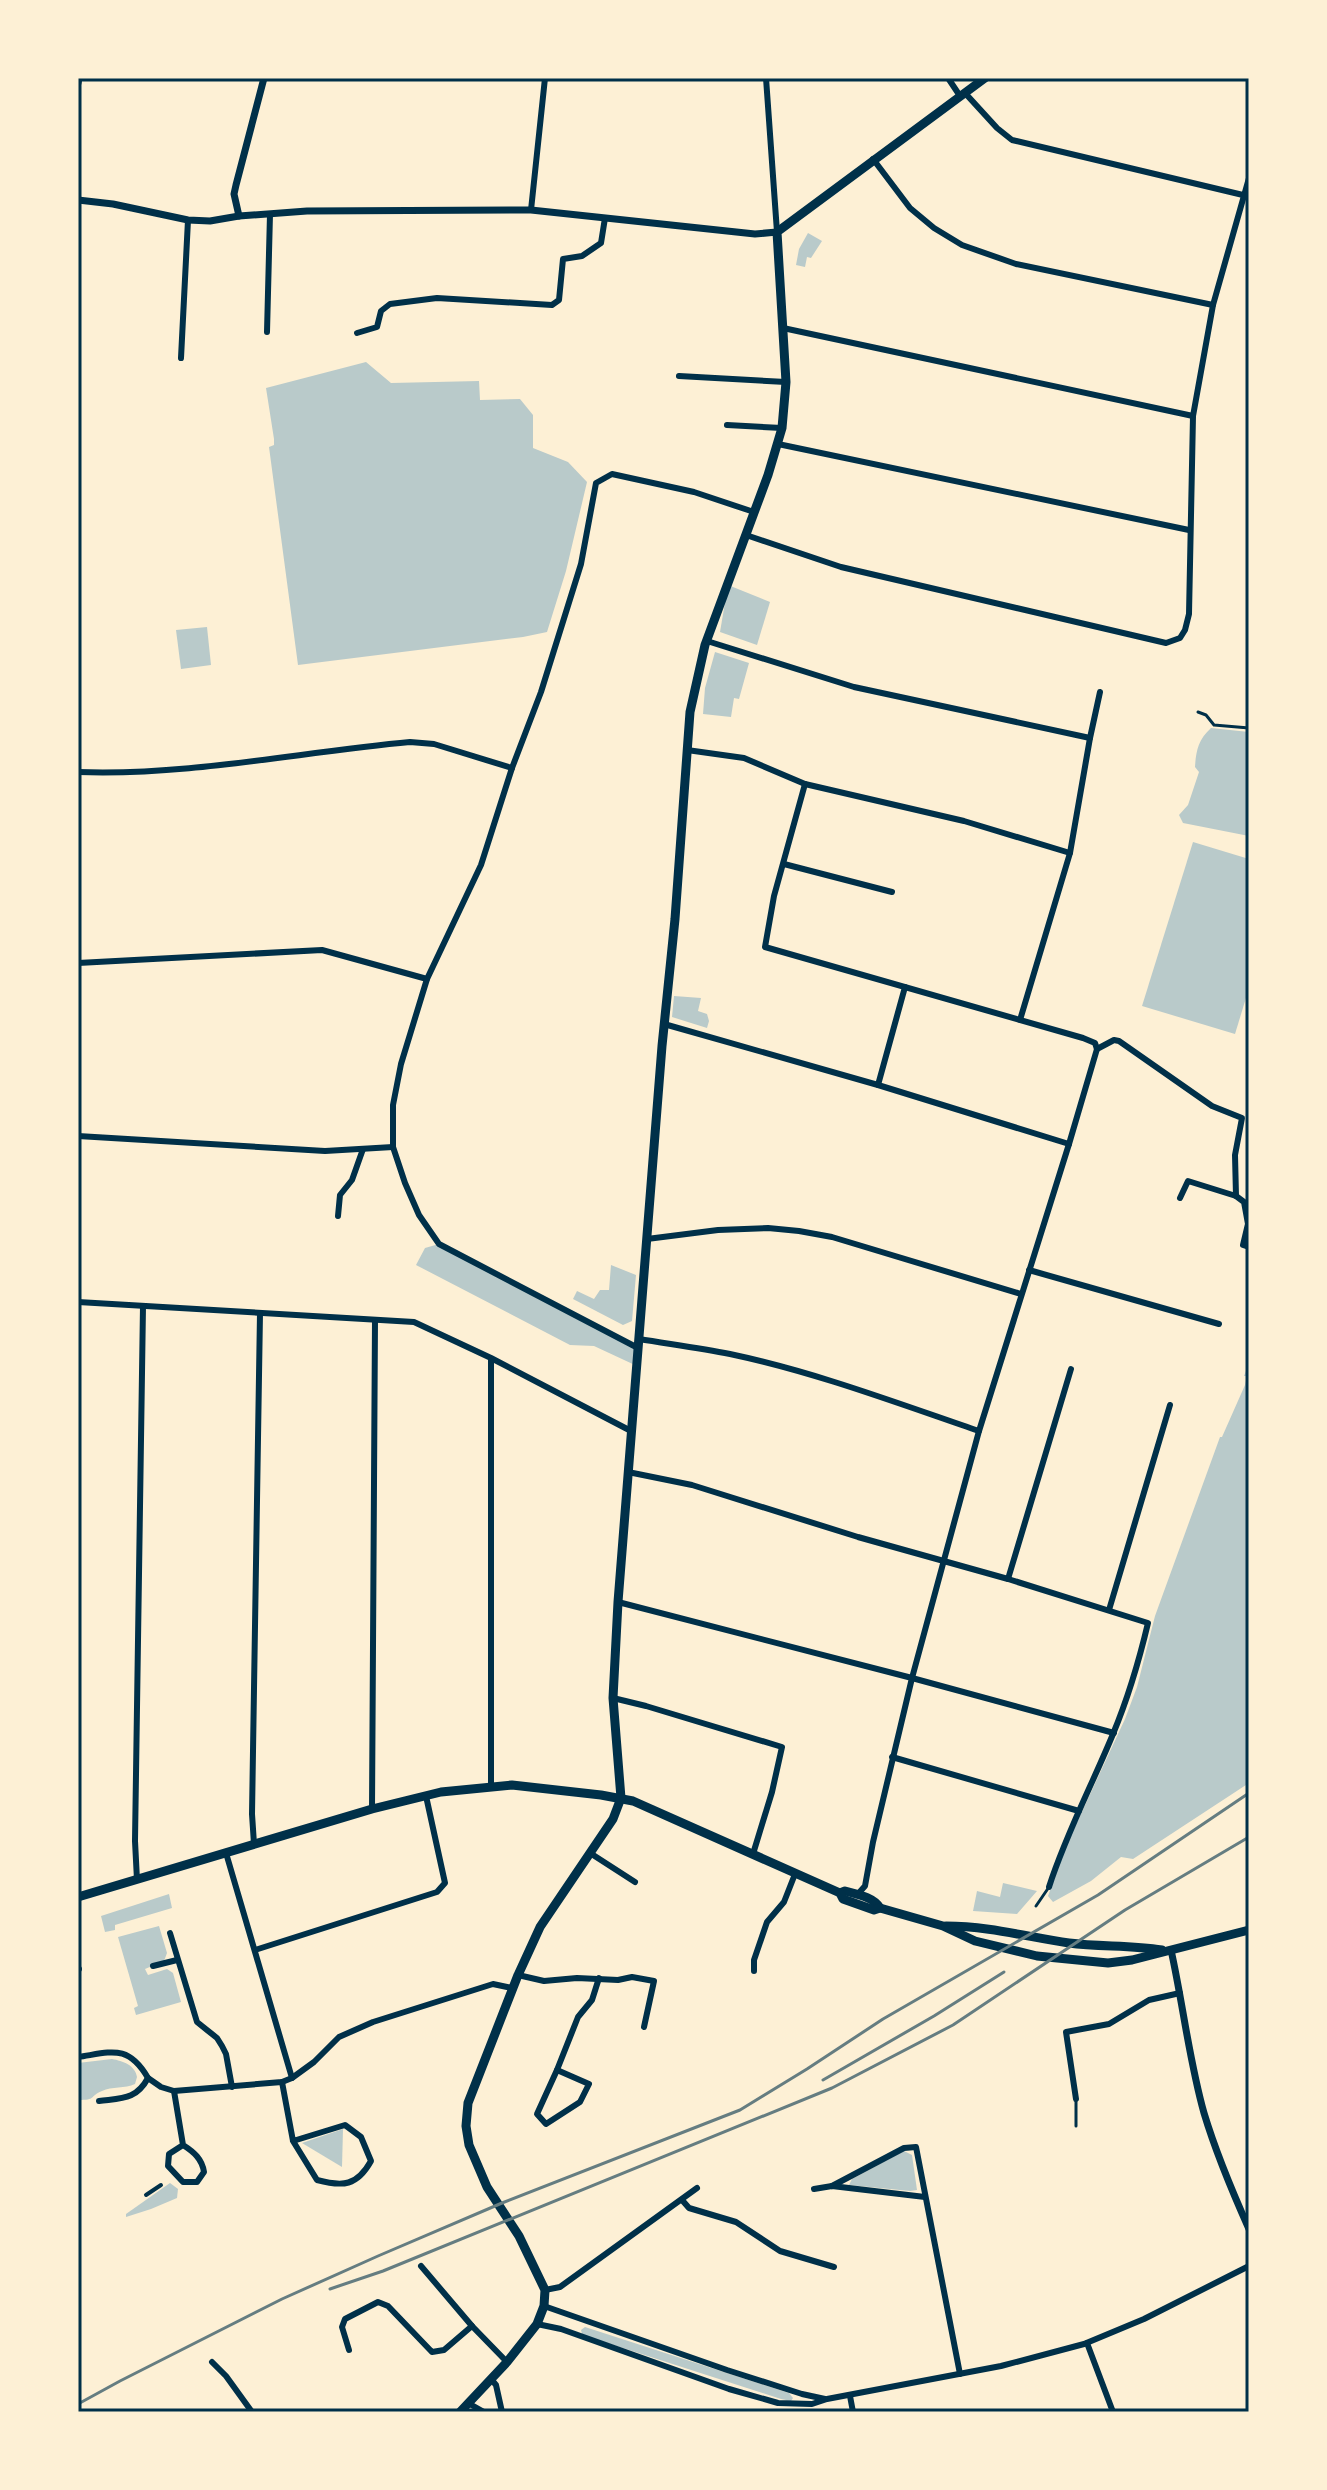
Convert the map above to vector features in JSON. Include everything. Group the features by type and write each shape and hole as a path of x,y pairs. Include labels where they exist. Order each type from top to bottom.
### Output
{"main road":[{"path":"460,2412 507,2362 537,2324 544,2306 545,2290 519,2236 487,2187 469,2145 466,2126 468,2103 512,1988 540,1927 613,1819 621,1798 613,1698 618,1602 690,707 707,641 782,428 786,382 777,232 985,78"},
{"path":"78,1897 426,1794 512,1785 621,1798 644,1805 840,1893 843,1899 874,1910 880,1908 943,1926 975,1941 1037,1956 1108,1963 1132,1960 1249,1930"},
{"path":"840,1893 845,1891 877,1902 880,1908"},
{"path":"943,1926 968,1926 1068,1943 1169,1950"}],"street":[{"path":"239,216 235,204 236,185 264,78"},
{"path":"531,210 545,78"},
{"path":"78,200 188,220 329,211 531,210 762,235 777,232 766,78"},
{"path":"948,78 1012,140 1243,195"},
{"path":"873,159 910,208 962,245 1016,264 1213,305"},
{"path":"746,535 856,570 1166,643 1180,638 1189,614 1193,416 1213,305 1249,178"},
{"path":"267,332 270,214"},
{"path":"357,333 377,327 381,311 390,304 437,298 552,305 559,300 563,259 582,256 601,243 605,218"},
{"path":"181,358 188,220"},
{"path":"783,328 1193,416"},
{"path":"679,376 786,382"},
{"path":"727,425 782,428"},
{"path":"778,444 1189,530"},
{"path":"754,512 694,492 612,474 596,483 581,564 541,692 512,768 481,865 427,979 401,1064 393,1105 393,1147 419,1215 439,1244 638,1344 731,1354 787,1368 979,1431"},
{"path":"707,641 854,687 1090,738"},
{"path":"1020,1020 1070,853 1100,692"},
{"path":"78,772 153,772 201,768 410,742 449,748 512,768"},
{"path":"687,750 744,758 805,784 964,821 1070,853"},
{"path":"805,784 774,896 765,947 1091,1041 1097,1049 979,1431 892,1757 865,1886 857,1895"},
{"path":"784,864 892,892"},
{"path":"78,963 322,950 427,979"},
{"path":"878,1085 905,987"},
{"path":"664,1024 1069,1144"},
{"path":"1097,1049 1114,1040 1119,1041 1212,1106 1242,1118 1235,1155 1236,1196"},
{"path":"78,1136 325,1151 393,1147"},
{"path":"338,1216 340,1195 352,1180 363,1149"},
{"path":"1180,1198 1188,1181 1236,1196 1244,1202 1248,1224 1243,1245 1249,1247"},
{"path":"647,1239 729,1230 768,1228 799,1231 832,1237 1021,1294"},
{"path":"1029,1270 1219,1324"},
{"path":"78,1302 414,1322 631,1431"},
{"path":"137,1880 135,1821 143,1306"},
{"path":"254,1844 260,1313"},
{"path":"372,1809 375,1320"},
{"path":"491,1358 491,1787"},
{"path":"1008,1579 1071,1369"},
{"path":"1109,1610 1170,1405"},
{"path":"628,1472 692,1485 1148,1623 1132,1685 1114,1733 1061,1850 1049,1887"},
{"path":"618,1602 1114,1733"},
{"path":"613,1698 782,1747 753,1854"},
{"path":"892,1757 1079,1811"},
{"path":"255,1950 437,1892 445,1883 426,1794"},
{"path":"226,1853 292,2078"},
{"path":"590,1853 635,1882"},
{"path":"754,1971 754,1960 767,1922 784,1902 795,1874"},
{"path":"170,1933 197,2022 217,2038 226,2054 232,2087"},
{"path":"1169,1950 1204,2114 1249,2229"},
{"path":"153,1966 177,1960"},
{"path":"518,1975 544,1981 632,1977 654,1981 644,2027"},
{"path":"557,2070 589,2084 580,2102 546,2124 537,2114 578,2017 592,2000 599,1978"},
{"path":"78,2057 125,2053 141,2066 148,2078 174,2091 282,2082 314,2062 339,2037 373,2022 493,1984 512,1988"},
{"path":"1076,2099 1066,2032 1109,2024 1149,2000 1180,1993"},
{"path":"99,2101 134,2095 148,2078"},
{"path":"282,2082 293,2141 317,2180 333,2184 353,2182 364,2174 371,2161 361,2137 345,2125 293,2141"},
{"path":"174,2091 183,2145 195,2153 203,2166 204,2172 197,2182 183,2182 168,2166 169,2154 183,2145"},
{"path":"814,2189 832,2186 904,2148 916,2147 960,2374"},
{"path":"146,2195 161,2185"},
{"path":"832,2186 845,2190 925,2197"},
{"path":"545,2290 560,2287 697,2188"},
{"path":"682,2200 689,2208 736,2222 780,2251 834,2267"},
{"path":"421,2266 507,2362"},
{"path":"537,2324 729,2389 778,2403 812,2404 1001,2366 1087,2343 1144,2319 1249,2266"},
{"path":"349,2350 342,2327 345,2319 378,2302 388,2306 432,2352 444,2350 472,2326"},
{"path":"544,2306 727,2370 827,2399"},
{"path":"1087,2343 1113,2412"},
{"path":"212,2362 252,2412"},
{"path":"491,2379 496,2385 502,2412"},
{"path":"850,2396 853,2412"},
{"path":"468,2403 484,2412"}],"lane":[{"path":"1198,712 1206,715 1214,725 1249,728"},
{"path":"1036,1906 1049,1887"},
{"path":"1076,2099 1076,2126"}],"shaded area":[{"path":"808,233 822,241 811,258 807,257 805,267 796,265 799,249"},
{"path":"366,362 391,383 479,381 480,400 520,399 533,415 533,448 568,462 587,482 566,571 547,632 298,665 269,447 274,445 274,439 266,388"},
{"path":"728,585 770,602 757,645 720,632"},
{"path":"207,627 211,665 181,669 176,630"},
{"path":"715,652 749,663 739,699 734,698 731,717 703,714 705,688"},
{"path":"1211,728 1249,732 1249,836 1183,823 1179,815 1188,805 1199,772 1195,767 1198,746"},
{"path":"1193,842 1249,859 1249,988 1235,1034 1142,1006"},
{"path":"674,996 701,998 698,1011 707,1014 707,1028 672,1017"},
{"path":"439,1244 638,1348 637,1366 594,1346 570,1345 416,1265 425,1248"},
{"path":"611,1265 636,1275 632,1321 623,1325 573,1299 577,1291 594,1299 600,1290 609,1290"},
{"path":"1249,1363 1249,1783 1133,1859 1121,1857 1091,1881 1053,1902 1048,1896 1067,1844 1125,1719 1137,1687 1155,1616 1220,1437 1245,1385 1247,1376 1244,1376"},
{"path":"1003,1883 1037,1891 1017,1914 973,1911 977,1891 1000,1897"},
{"path":"169,1894 172,1908 115,1925 115,1930 105,1932 101,1916"},
{"path":"159,1926 167,1953 164,1961 145,1969 148,1975 167,1969 173,1973 181,2002 136,2015 134,2008 138,2006 118,1937"},
{"path":"112,2059 134,2069 137,2077 135,2084 106,2089 90,2099 78,2100 78,2063"},
{"path":"343,2129 342,2167 302,2143"},
{"path":"904,2151 912,2155 917,2190 849,2185 852,2179"},
{"path":"170,2183 178,2189 177,2198 126,2217 126,2214"},
{"path":"585,2327 789,2393 793,2398 791,2401 781,2399 595,2339 582,2334 581,2330"}],"railway":[{"path":"78,2404 282,2299 378,2256 502,2203 740,2110 883,2019 1098,1895 1249,1793"},
{"path":"330,2289 383,2271 832,2088 953,2025 1125,1910 1249,1837"},
{"path":"823,2080 1004,1972"}]}
